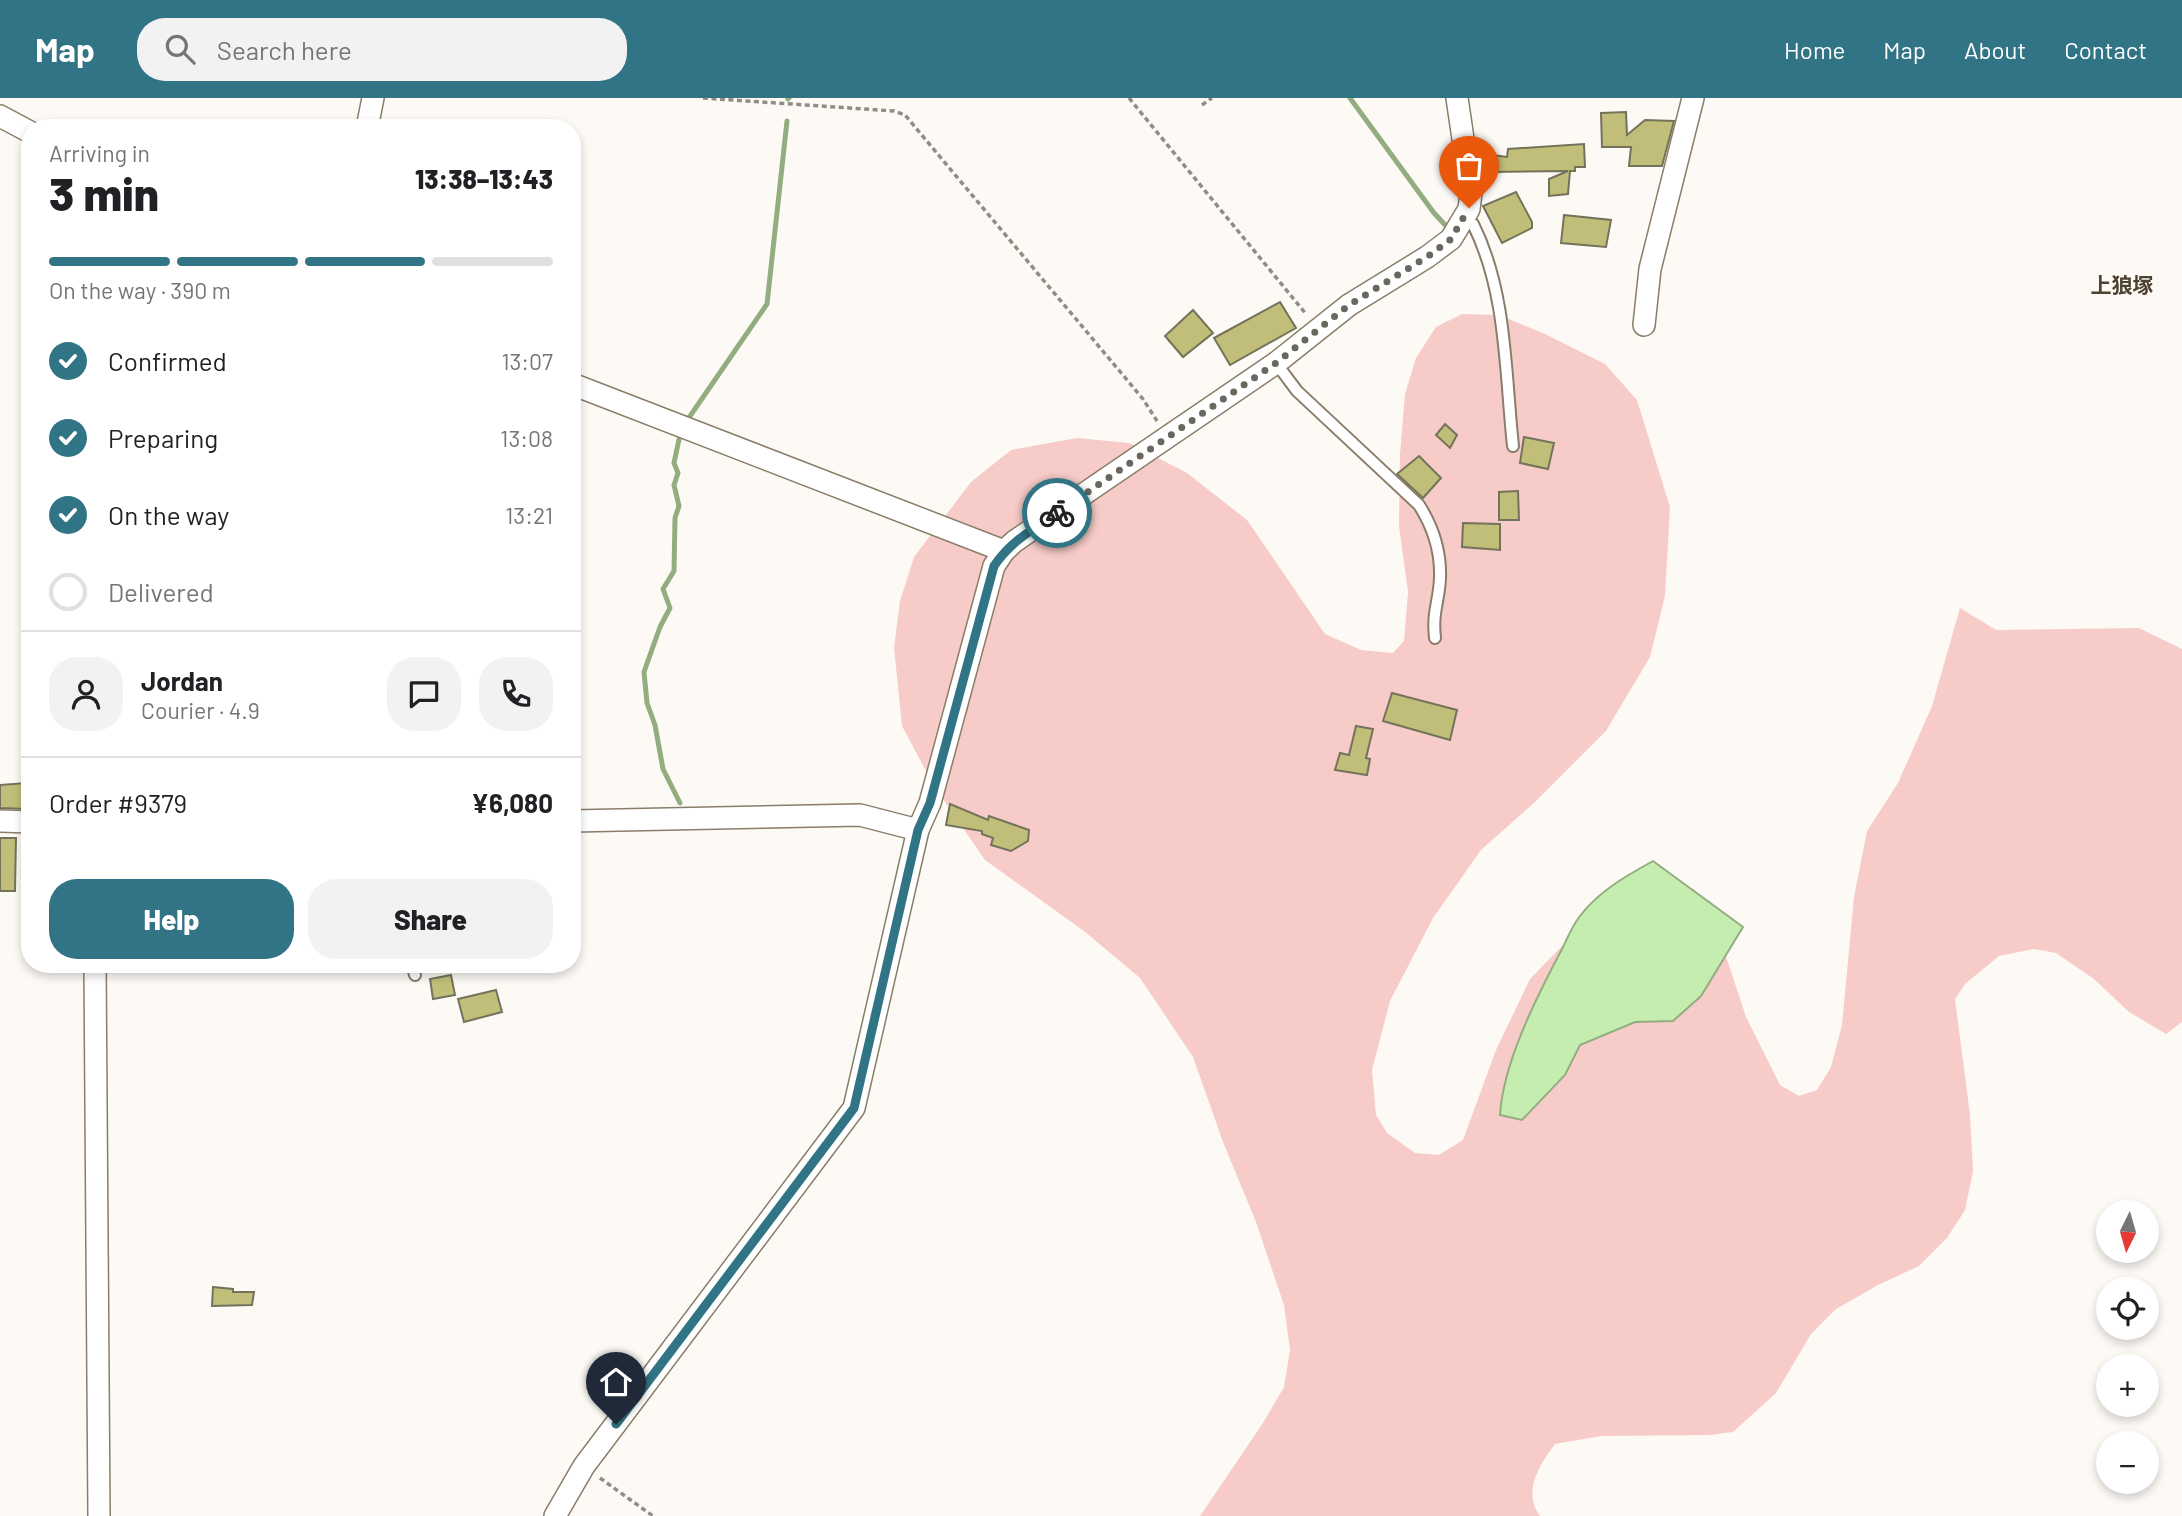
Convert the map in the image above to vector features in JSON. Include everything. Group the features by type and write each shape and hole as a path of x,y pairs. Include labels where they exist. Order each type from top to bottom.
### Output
{"street":[{"path":"369,119 373,98"},
{"path":"555,1516 584,1466 854,1108 918,830 930,803 994,566 1015,541 1276,363 1349,305 1451,239 1469,208 1471,193 1457,98"},
{"path":"1644,325 1650,269 1693,98"},
{"path":"0,116 21,127"},
{"path":"581,387 1004,551"},
{"path":"581,821 860,815 918,830"},
{"path":"0,821 21,822"},
{"path":"95,973 99,1516"}],"lane":[{"path":"1462,221 1473,224 1482,241 1497,288 1513,446"},
{"path":"1276,363 1297,391 1419,505 1430,522 1438,551 1440,579 1433,619 1435,638"}],"path":[{"path":"703,98 894,111 905,115 1143,399 1168,437"},
{"path":"1129,98 1318,329"},
{"path":"1202,105 1212,98"},
{"path":"584,1466 653,1516"}],"shaded area":[{"path":"1462,314 1499,315 1545,334 1605,364 1637,400 1670,507 1665,596 1650,657 1606,731 1535,802 1481,850 1433,918 1390,1001 1372,1070 1376,1115 1387,1133 1415,1153 1439,1155 1463,1140 1496,1050 1530,979 1595,912 1668,878 1690,888 1714,920 1746,1017 1780,1085 1799,1096 1817,1090 1831,1067 1842,1025 1854,897 1867,831 1898,783 1932,706 1960,608 1996,630 2139,628 2182,649 2182,1022 2166,1034 2129,1012 2094,979 2056,953 2034,949 1999,956 1966,983 1955,999 1970,1115 1973,1172 1965,1210 1947,1238 1919,1266 1836,1309 1811,1334 1776,1393 1733,1432 1710,1435 1601,1436 1555,1444 1539,1469 1533,1488 1535,1507 1540,1516 1200,1516 1284,1387 1290,1350 1284,1305 1256,1222 1223,1142 1193,1057 1140,978 1084,931 985,860 934,786 902,726 894,648 900,601 914,557 971,482 1011,450 1077,438 1129,443 1187,473 1247,520 1325,634 1361,650 1393,653 1404,641 1408,592 1399,526 1400,454 1405,394 1416,358 1436,327"},
{"path":"1653,861 1743,927 1701,996 1673,1021 1635,1022 1580,1045 1565,1075 1522,1120 1500,1115 1502,1095 1514,1052 1542,987 1575,924 1587,907 1604,892"}],"building":[{"path":"1626,112 1627,135 1645,120 1674,121 1662,166 1629,166 1631,147 1602,147 1601,113"},
{"path":"1584,144 1585,167 1575,167 1575,171 1570,171 1568,194 1549,196 1549,179 1568,171 1493,172 1492,155 1507,157 1508,149"},
{"path":"1516,192 1532,222 1532,228 1502,243 1483,206"},
{"path":"1564,215 1611,220 1606,247 1561,243"},
{"path":"1280,302 1296,328 1230,365 1214,338"},
{"path":"1193,310 1213,333 1183,357 1165,336"},
{"path":"1445,424 1457,435 1450,448 1436,435"},
{"path":"1524,437 1554,443 1548,469 1520,463"},
{"path":"1419,456 1441,478 1423,498 1397,474"},
{"path":"1518,491 1519,520 1499,520 1499,492"},
{"path":"1463,523 1500,524 1500,550 1462,547"},
{"path":"1392,693 1457,710 1450,740 1383,721"},
{"path":"1356,726 1373,729 1366,758 1370,759 1367,775 1335,770 1340,753 1349,755"},
{"path":"21,783 21,809 0,808 0,785"},
{"path":"950,804 988,820 989,816 1029,830 1028,841 1011,851 991,845 993,838 982,834 982,831 946,825"},
{"path":"0,838 16,838 15,891 0,891"},
{"path":"451,975 455,995 433,999 430,979"},
{"path":"496,990 502,1012 464,1022 458,999"},
{"path":"213,1287 233,1289 233,1292 254,1292 252,1305 212,1306"}],"waterway":[{"path":"1350,98 1434,213 1448,228"},
{"path":"686,422 767,304 787,121"},
{"path":"680,803 663,769 655,725 647,703 644,672 660,627 670,608 663,589 674,571 675,518 679,506 674,485 678,473 674,463 681,430"}],"way so far":[{"path":"1057,513 1276,363 1349,305 1427,257 1451,239 1469,208"}],"district":[{"name":"上狼塚","path":"2122,286"}],"route":[{"path":"616,1424 854,1108 918,830 930,803 994,566 1015,541 1057,513"}]}
